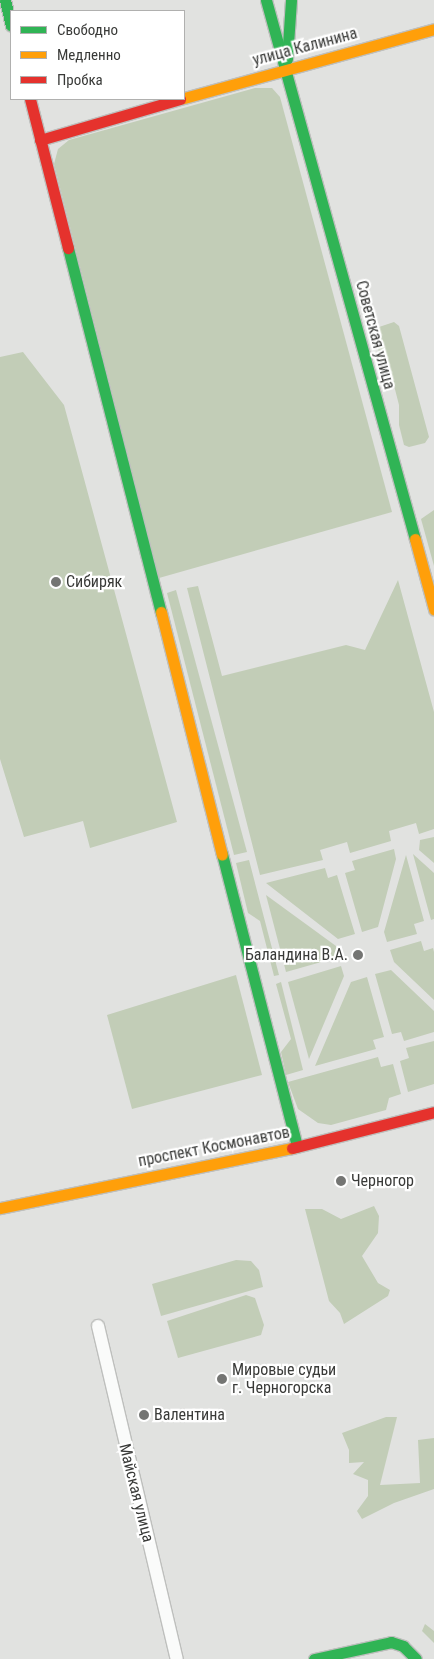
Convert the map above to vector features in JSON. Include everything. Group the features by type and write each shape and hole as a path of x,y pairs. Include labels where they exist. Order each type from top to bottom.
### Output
{"main road":[{"path":"5,0 10,21"},
{"name":"Советская улица","path":"266,0 434,609"},
{"name":"Советская улица","path":"285,70 291,0"},
{"name":"улица Калинина","path":"185,97 434,29"},
{"path":"30,100 297,1147"},
{"name":"улица Калинина","path":"40,140 175,100"},
{"name":"проспект Космонавтов","path":"0,1208 297,1147 434,1112"},
{"path":"314,1659 391,1642 403,1646 416,1659"}],"street":[{"name":"Майская улица","path":"98,1326 177,1659"}],"green space":[{"path":"255,88 272,88 280,97 392,512 159,578 54,164 58,149 69,140"},
{"path":"394,322 399,326 429,437 425,443 409,447 404,445 399,425 399,405 389,366 379,352 373,329"},
{"name":"Сибиряк","path":"23,352 64,405 177,822 90,848 83,821 24,837 0,759 0,357"},
{"path":"434,510 434,566 421,519"},
{"path":"398,580 434,712 434,829 419,834 416,823 389,831 391,841 350,853 347,842 320,850 323,860 260,875 187,588 198,586 222,676 346,645 365,650"},
{"path":"176,590 247,852 234,855 167,593"},
{"path":"434,837 434,863 419,850 420,840"},
{"path":"394,849 396,859 378,927 362,932 345,873 355,870 352,861"},
{"path":"413,854 434,873 434,919 431,920"},
{"path":"406,855 424,921 414,924 417,934 387,942 384,932"},
{"path":"249,860 279,975 274,976 260,921 248,913 236,863"},
{"path":"325,868 328,878 337,875 355,934 338,939 266,883"},
{"path":"266,895 336,946 339,957 286,972"},
{"path":"421,941 424,951 433,948 434,952 434,1000 394,962 390,950"},
{"path":"341,966 344,976 309,1059 288,982"},
{"path":"391,970 434,1011 434,1032 404,1041 401,1032 392,1034 375,974"},
{"path":"236,975 262,1075 132,1109 107,1015"},
{"path":"367,977 384,1037 373,1040 376,1049 315,1066 351,982"},
{"path":"281,982 303,1070 286,1075 281,1052 291,1039 276,984"},
{"path":"434,1041 434,1084 408,1092 400,1061 409,1058 406,1048"},
{"path":"378,1057 381,1067 393,1064 401,1094 389,1098 386,1110 331,1125 318,1123 298,1109 288,1082"},
{"path":"374,1206 379,1216 378,1233 362,1256 378,1283 390,1290 388,1296 344,1324 340,1313 329,1301 305,1209 322,1209 341,1219"},
{"path":"236,1260 251,1261 259,1270 263,1287 161,1316 152,1284"},
{"path":"246,1295 255,1298 264,1325 261,1335 178,1358 167,1321"},
{"path":"386,1417 397,1417 380,1485 420,1483 418,1440 434,1438 434,1489 394,1503 362,1519 357,1511 368,1496 368,1480 353,1474 364,1462 349,1463 349,1450 342,1433"},
{"path":"425,1624 434,1631 434,1643 422,1631"}],"traffic: fast":[{"path":"5,0 10,21"},
{"path":"266,0 415,539"},
{"path":"287,59 291,0"},
{"path":"68,248 161,612"},
{"path":"222,854 297,1147"},
{"path":"314,1659 391,1642 403,1646 416,1659"}],"traffic: slow":[{"path":"185,98 434,29"},
{"path":"415,539 434,609"},
{"path":"161,612 222,854"},
{"path":"0,1208 292,1148"}],"traffic: jam":[{"path":"30,100 68,248"},
{"path":"40,140 177,100"},
{"path":"292,1148 434,1112"}],"place":[{"name":"Сибиряк","path":"56,582"},
{"name":"Баландина В.А.","path":"358,955"},
{"name":"Черногор","path":"341,1181"},
{"name":"Мировые судьи г. Черногорска","path":"222,1379"},
{"name":"Валентина","path":"144,1415"}]}
